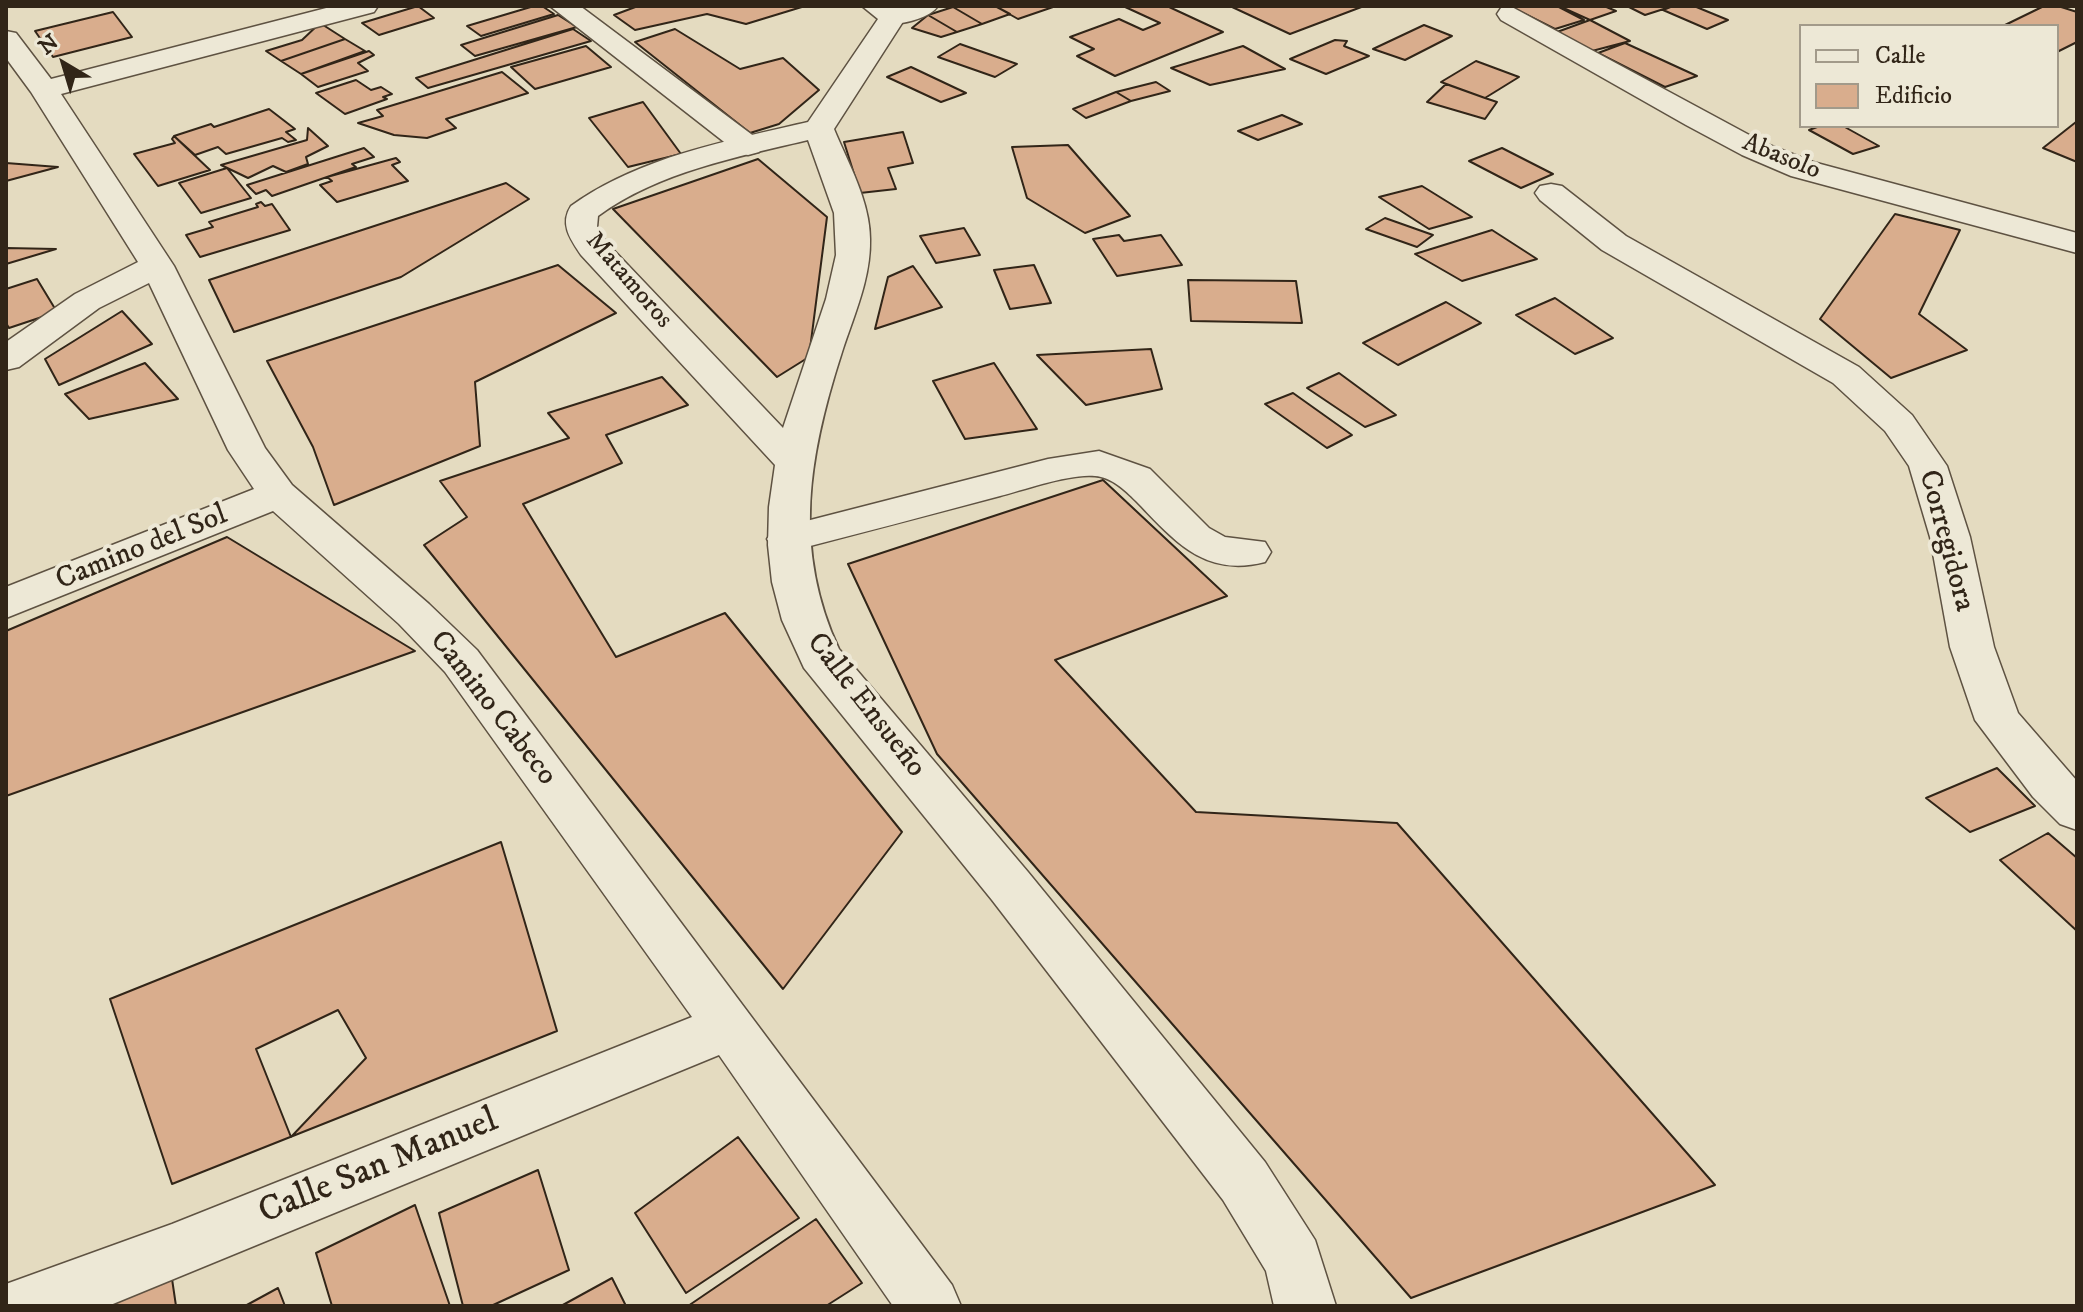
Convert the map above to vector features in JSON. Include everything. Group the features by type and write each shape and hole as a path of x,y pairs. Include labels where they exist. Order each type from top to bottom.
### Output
{"street":[{"path":"44,90 365,6"},
{"path":"563,6 748,146"},
{"path":"819,129 884,12 925,6"},
{"name":"Abasolo","path":"1510,14 1696,119 1753,149 1802,169 2077,243"},
{"name":"Camino Cabeco","path":"6,39 44,90 157,266 247,450 278,494 414,614 461,661 930,1306"},
{"name":"Matamoros","path":"792,460 593,248 581,227 582,213 598,199 617,189 748,146 819,129"},
{"name":"Calle Ensueño","path":"819,129 854,234 846,295 823,354 792,460 787,539 803,626 820,657 1010,886 1244,1181 1294,1261 1305,1306"},
{"name":"Corregidora","path":"1551,193 1614,243 1846,375 1899,423 1928,466 1950,537 1972,647 1998,720 2050,784 2077,811"},
{"path":"6,359 87,301 157,266"},
{"path":"787,539 1048,471 1099,463 1136,478 1195,537 1210,547 1227,552 1250,552"},
{"name":"Camino del Sol","path":"6,603 278,494"},
{"name":"Calle San Manuel","path":"27,1306 172,1253 729,1026"}],"building":[{"path":"418,6 434,18 379,35 362,23"},
{"path":"542,6 554,14 481,36 467,26"},
{"path":"638,6 805,6 746,24 707,14 635,30 614,15"},
{"path":"995,6 1056,6 1018,19"},
{"path":"995,6 1010,14 982,24 953,7"},
{"path":"1123,6 1167,6 1223,32 1115,76 1077,56 1094,49 1070,37 1119,19 1143,30 1160,23"},
{"path":"1230,6 1364,6 1290,34"},
{"path":"1557,6 1584,20 1555,29 1511,7"},
{"path":"1559,6 1604,6 1616,11 1590,20"},
{"path":"1627,6 1673,6 1645,15"},
{"path":"1673,6 1694,6 1728,20 1707,29 1663,10"},
{"path":"2044,6 2058,6 2077,12 2077,42 2059,51 2059,24 2007,24"},
{"path":"953,7 982,24 957,32 928,15"},
{"path":"113,12 132,37 53,57 35,31"},
{"path":"558,15 577,27 475,56 461,45"},
{"path":"928,15 957,32 941,37 912,28"},
{"path":"1590,20 1630,41 1592,51 1557,32"},
{"path":"320,23 345,39 281,61 266,51 302,40"},
{"path":"1424,25 1452,36 1405,60 1373,49"},
{"path":"573,29 591,41 428,88 416,78"},
{"path":"675,29 740,69 783,58 819,90 779,124 750,133 635,42"},
{"path":"345,39 365,51 301,74 281,61"},
{"path":"1335,40 1347,41 1344,46 1369,56 1326,74 1290,59"},
{"path":"1625,43 1697,76 1665,87 1598,53"},
{"path":"960,44 1017,64 995,77 938,57"},
{"path":"586,46 611,67 535,89 511,67"},
{"path":"1243,46 1285,69 1210,85 1171,68"},
{"path":"369,51 374,55 358,63 368,71 318,87 301,74"},
{"path":"1476,61 1519,77 1485,98 1441,82"},
{"path":"911,67 966,93 941,102 887,77"},
{"path":"502,72 528,93 446,119 456,128 427,138 394,135 358,123 383,116 377,110"},
{"path":"356,80 371,90 381,87 392,94 383,97 387,99 345,114 316,93"},
{"path":"1156,82 1170,91 1131,101 1116,92"},
{"path":"1446,84 1497,102 1485,119 1427,102"},
{"path":"1116,92 1131,101 1086,118 1073,109"},
{"path":"643,102 681,154 628,167 589,118"},
{"path":"269,109 295,129 286,132 296,140 288,142 282,138 226,154 218,147 195,155 174,136 211,124 214,127"},
{"path":"1282,115 1302,124 1258,140 1238,131"},
{"path":"2076,122 2077,162 2043,148"},
{"path":"308,128 328,146 306,157 308,164 286,172 273,166 248,178 221,165 307,140"},
{"path":"1847,128 1879,146 1853,154 1809,130"},
{"path":"903,132 913,163 888,168 896,189 860,193 844,142"},
{"path":"174,136 210,170 158,186 134,154 175,143 172,139"},
{"path":"1068,145 1130,216 1085,233 1027,198 1012,147"},
{"path":"364,148 374,157 352,164 356,167 272,196 266,190 256,194 247,185"},
{"path":"1502,148 1553,174 1521,188 1469,161"},
{"path":"396,158 400,162 392,165 408,181 337,202 320,185 332,181 327,177"},
{"path":"758,159 827,217 809,357 777,377 613,209"},
{"path":"6,163 58,167 6,181"},
{"path":"227,168 251,198 201,213 179,183"},
{"path":"506,183 529,199 401,277 234,332 209,280"},
{"path":"1422,186 1472,217 1429,229 1379,197"},
{"path":"261,202 265,206 272,204 290,230 200,257 186,235 213,227 209,222 258,207 256,204"},
{"path":"1895,214 1960,230 1919,314 1967,350 1891,378 1820,319"},
{"path":"1385,218 1433,235 1417,247 1366,229"},
{"path":"964,228 980,255 936,263 920,236"},
{"path":"1492,230 1537,259 1462,281 1415,254"},
{"path":"1119,235 1124,241 1161,235 1182,265 1117,276 1093,239"},
{"path":"6,248 56,249 6,264"},
{"path":"558,265 616,313 475,382 480,446 334,505 313,447 267,361"},
{"path":"1034,265 1051,303 1010,309 994,270"},
{"path":"913,266 942,307 875,329 888,277"},
{"path":"37,279 57,312 9,328 6,323 6,289"},
{"path":"1188,280 1296,281 1302,323 1191,321"},
{"path":"1555,298 1613,338 1575,354 1516,315"},
{"path":"1446,302 1481,323 1398,365 1363,343"},
{"path":"122,311 152,344 59,385 45,359"},
{"path":"1151,349 1162,389 1086,405 1037,355"},
{"path":"145,363 178,399 89,419 65,394"},
{"path":"994,363 1037,429 965,439 933,381"},
{"path":"1339,373 1396,415 1365,427 1307,388"},
{"path":"662,377 688,405 606,435 622,463 523,504 616,657 725,613 902,832 783,989 424,545 467,517 440,481 569,438 548,413"},
{"path":"1293,393 1352,435 1327,448 1265,404"},
{"path":"1103,480 1227,596 1055,660 1196,812 1397,823 1715,1185 1411,1298 937,754 848,564"},
{"path":"227,537 415,651 6,796 6,631"},
{"path":"1997,768 2035,806 1970,832 1926,798"},
{"path":"2048,833 2077,858 2077,931 2000,860"},
{"path":"501,842 557,1031 172,1184 110,999"},
{"path":"338,1010 366,1058 291,1137 256,1049"},
{"path":"738,1137 799,1218 686,1293 635,1213"},
{"path":"538,1170 569,1270 491,1306 463,1306 439,1213"},
{"path":"415,1205 450,1306 332,1306 316,1253"},
{"path":"816,1219 862,1283 826,1306 688,1306"},
{"path":"171,1272 176,1306 91,1306"},
{"path":"612,1278 626,1306 561,1306"},
{"path":"278,1288 285,1306 245,1306"}]}
